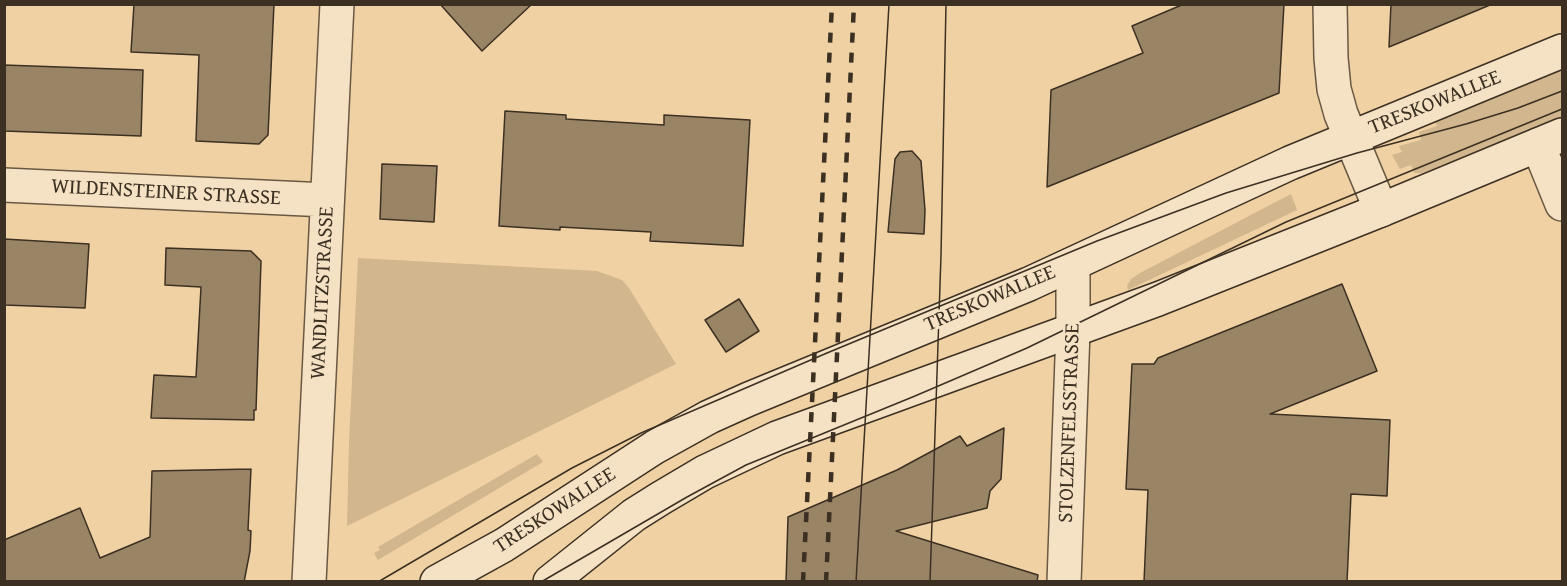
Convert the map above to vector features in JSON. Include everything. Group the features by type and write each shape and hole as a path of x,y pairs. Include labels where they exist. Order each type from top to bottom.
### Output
{"main road":[{"name":"WANDLITZSTRASSE","path":"309,582 337,4"},
{"path":"1330,4 1331,73 1337,101 1381,210"},
{"name":"TRESKOWALLEE","path":"437,582 504,545 655,447 709,417 1073,264 1351,137 1563,51"},
{"path":"550,582 634,515 705,472 767,443 875,401 1158,299 1550,140 1563,204"},
{"name":"WILDENSTEINER STRASSE","path":"4,185 327,200"},
{"name":"STOLZENFELSSTRASSE","path":"1064,582 1073,330 1073,264"}],"shaded area":[{"path":"1562,68 1562,118 1422,173 1414,173 1411,165 1400,169 1392,155 1402,152 1399,146 1421,140 1419,132 1437,126 1434,120"},
{"path":"1291,194 1297,210 1128,290 1127,286 1131,279 1140,273"},
{"path":"358,258 597,271 622,280 629,288 676,364 347,526"},
{"path":"537,454 543,462 378,560 374,553 380,550 378,547"}],"building":[{"path":"134,4 274,4 268,135 259,144 196,141 199,55 131,52"},
{"path":"440,4 532,4 482,51"},
{"path":"1184,4 1284,4 1279,93 1047,187 1051,90 1143,53 1132,26"},
{"path":"1391,4 1490,4 1490,5 1389,47"},
{"path":"4,65 143,70 141,136 4,131"},
{"path":"505,111 566,115 566,119 664,125 664,115 750,120 743,246 650,241 651,232 499,226"},
{"path":"912,151 921,161 925,210 924,234 888,232 895,159 900,152"},
{"path":"382,164 437,166 434,222 380,219"},
{"path":"4,239 89,244 85,308 4,305"},
{"path":"166,248 251,251 261,261 254,420 151,418 154,375 196,377 201,287 165,285"},
{"path":"1342,284 1377,371 1270,414 1390,420 1387,496 1351,494 1347,582 1144,582 1148,490 1126,489 1132,364 1154,364 1158,358"},
{"path":"739,299 759,331 726,352 705,320"},
{"path":"1004,428 1001,479 990,491 987,508 896,531 1038,575 1037,582 786,582 788,517 897,470 960,436 967,446"},
{"path":"251,469 248,530 251,531 250,551 244,582 4,582 4,540 80,508 100,558 150,537 152,471"}],"tram line":[{"path":"856,582 889,4"},
{"path":"930,582 941,255 946,4"},
{"path":"378,582 572,468 641,433 1097,241 1226,193 1357,153 1466,124 1562,91"},
{"path":"541,582 746,465 1027,348 1286,222 1562,109"}],"railway":[{"path":"803,582 832,4"},
{"path":"826,582 854,4"}]}
